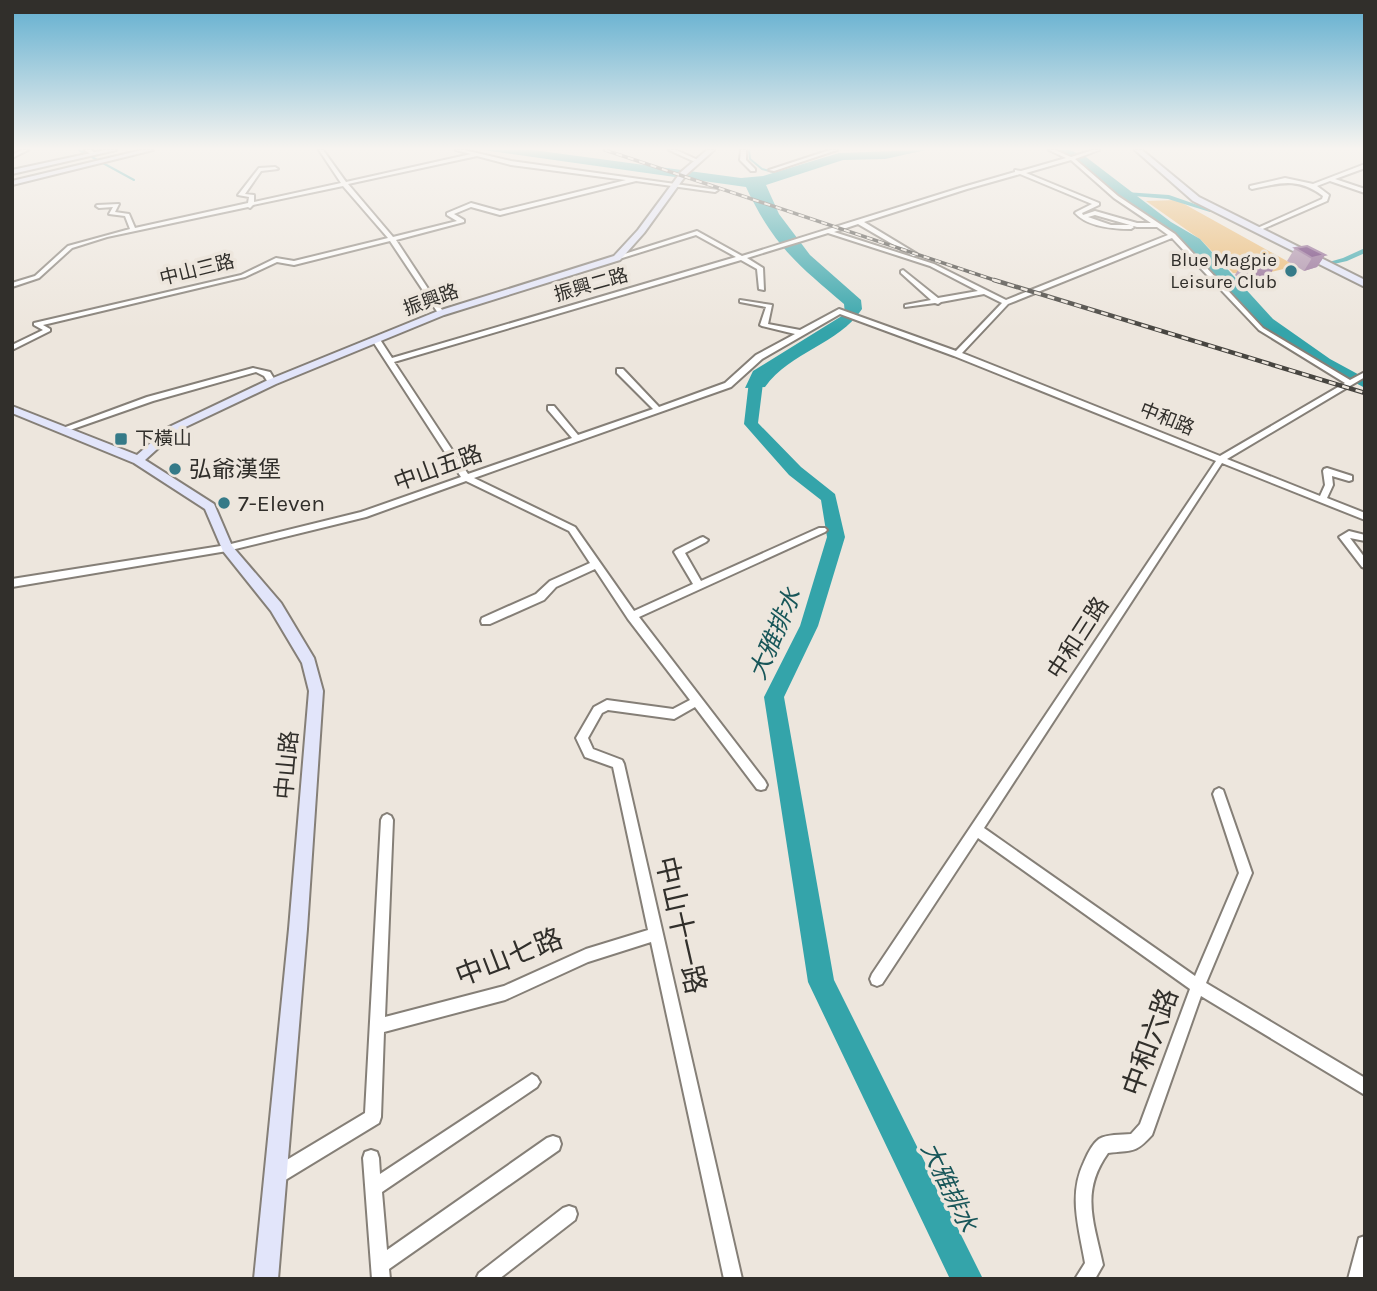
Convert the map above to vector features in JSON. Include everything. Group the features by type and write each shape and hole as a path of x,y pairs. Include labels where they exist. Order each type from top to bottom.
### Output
{"street":[{"path":"113,210 111,213 127,215 133,230"},
{"path":"12,285 37,278 71,247 133,230 229,210"},
{"path":"367,210 392,239 441,313"},
{"name":"中山三路","path":"12,348 48,330 36,324 243,276 276,260 294,263 457,223 462,220 449,214 458,210"},
{"name":"中山三路","path":"490,210 500,213 511,210"},
{"name":"振興路","path":"138,460 173,429 272,382 441,313 617,258 633,244 657,210"},
{"path":"829,232 895,210"},
{"path":"1081,210 1078,213 1082,217 1110,227 1159,226"},
{"path":"1136,210 1173,235 1261,329 1350,382"},
{"path":"1218,210 1365,284"},
{"path":"1256,230 1300,210"},
{"path":"859,222 932,265 1006,303"},
{"path":"829,232 932,265"},
{"name":"振興二路","path":"390,360 829,232"},
{"path":"617,258 697,233 760,268 762,289"},
{"path":"957,354 1006,303 1173,235"},
{"path":"903,272 938,302"},
{"path":"907,306 985,292"},
{"path":"742,301 770,306 764,325 802,333"},
{"name":"中山五路","path":"12,583 227,548 362,514 728,386 760,357 839,311"},
{"name":"中和路","path":"839,311 957,354 1365,517"},
{"path":"376,340 466,478 572,530 632,616 761,785"},
{"path":"66,428 150,399 256,370 267,374 272,382"},
{"path":"620,371 658,410"},
{"name":"中和三路","path":"877,979 1221,459 1365,374"},
{"path":"551,408 577,439"},
{"name":"中山路","path":"12,409 66,428 138,460 210,507 227,548 276,607 309,662 316,691 298,929 266,1279"},
{"path":"1322,500 1329,485 1327,471 1349,478"},
{"path":"632,616 822,530"},
{"path":"1365,538 1349,534 1344,537 1365,565"},
{"path":"699,586 679,552 703,540"},
{"path":"486,621 540,597 553,584 597,564"},
{"name":"中山十一路","path":"697,701 674,714 607,705 598,709 582,738 589,753 618,764 733,1279"},
{"name":"中和六路","path":"1084,1279 1094,1265 1081,1194 1088,1164 1104,1145 1135,1142 1146,1129 1198,986 1246,873 1219,794"},
{"path":"274,1178 373,1117 387,820"},
{"path":"976,829 1198,986 1365,1087"},
{"name":"中山七路","path":"378,1026 505,993 586,956 656,934"},
{"path":"374,1188 533,1082"},
{"path":"381,1272 553,1144"},
{"path":"371,1158 381,1272"},
{"path":"485,1279 569,1214"},
{"path":"1357,1279 1365,1244"}],"shaded area":[{"path":"1159,210 1195,210 1296,266 1259,275 1233,273 1201,240"}],"water":[{"path":"758,210 777,210 810,255 861,300 862,309 840,331 788,365 765,387 745,388 753,371 845,314 844,304 799,265"},
{"path":"1138,210 1156,210 1200,239 1273,319 1330,359 1365,378 1365,388 1300,353 1264,327 1242,309 1175,234"}],"building":[{"path":"1307,246 1325,255 1312,258 1295,248"},
{"path":"1273,262 1274,268 1250,271 1242,263"}],"waterway":[{"path":"1325,264 1345,260 1365,250"},
{"name":"大雅排水","path":"770,371 756,381 751,424 795,471 829,498 836,537 809,626 774,697 821,982 967,1279"}],"railway":[{"path":"785,210 994,280"},
{"path":"994,280 1365,393"},
{"path":"994,280 1000,282"}],"place":[{"name":"Blue Magpie Leisure Club","path":"1291,271"},
{"name":"下橫山","path":"121,439"},
{"name":"弘爺漢堡","path":"175,469"},
{"name":"7-Eleven","path":"224,503"}]}
